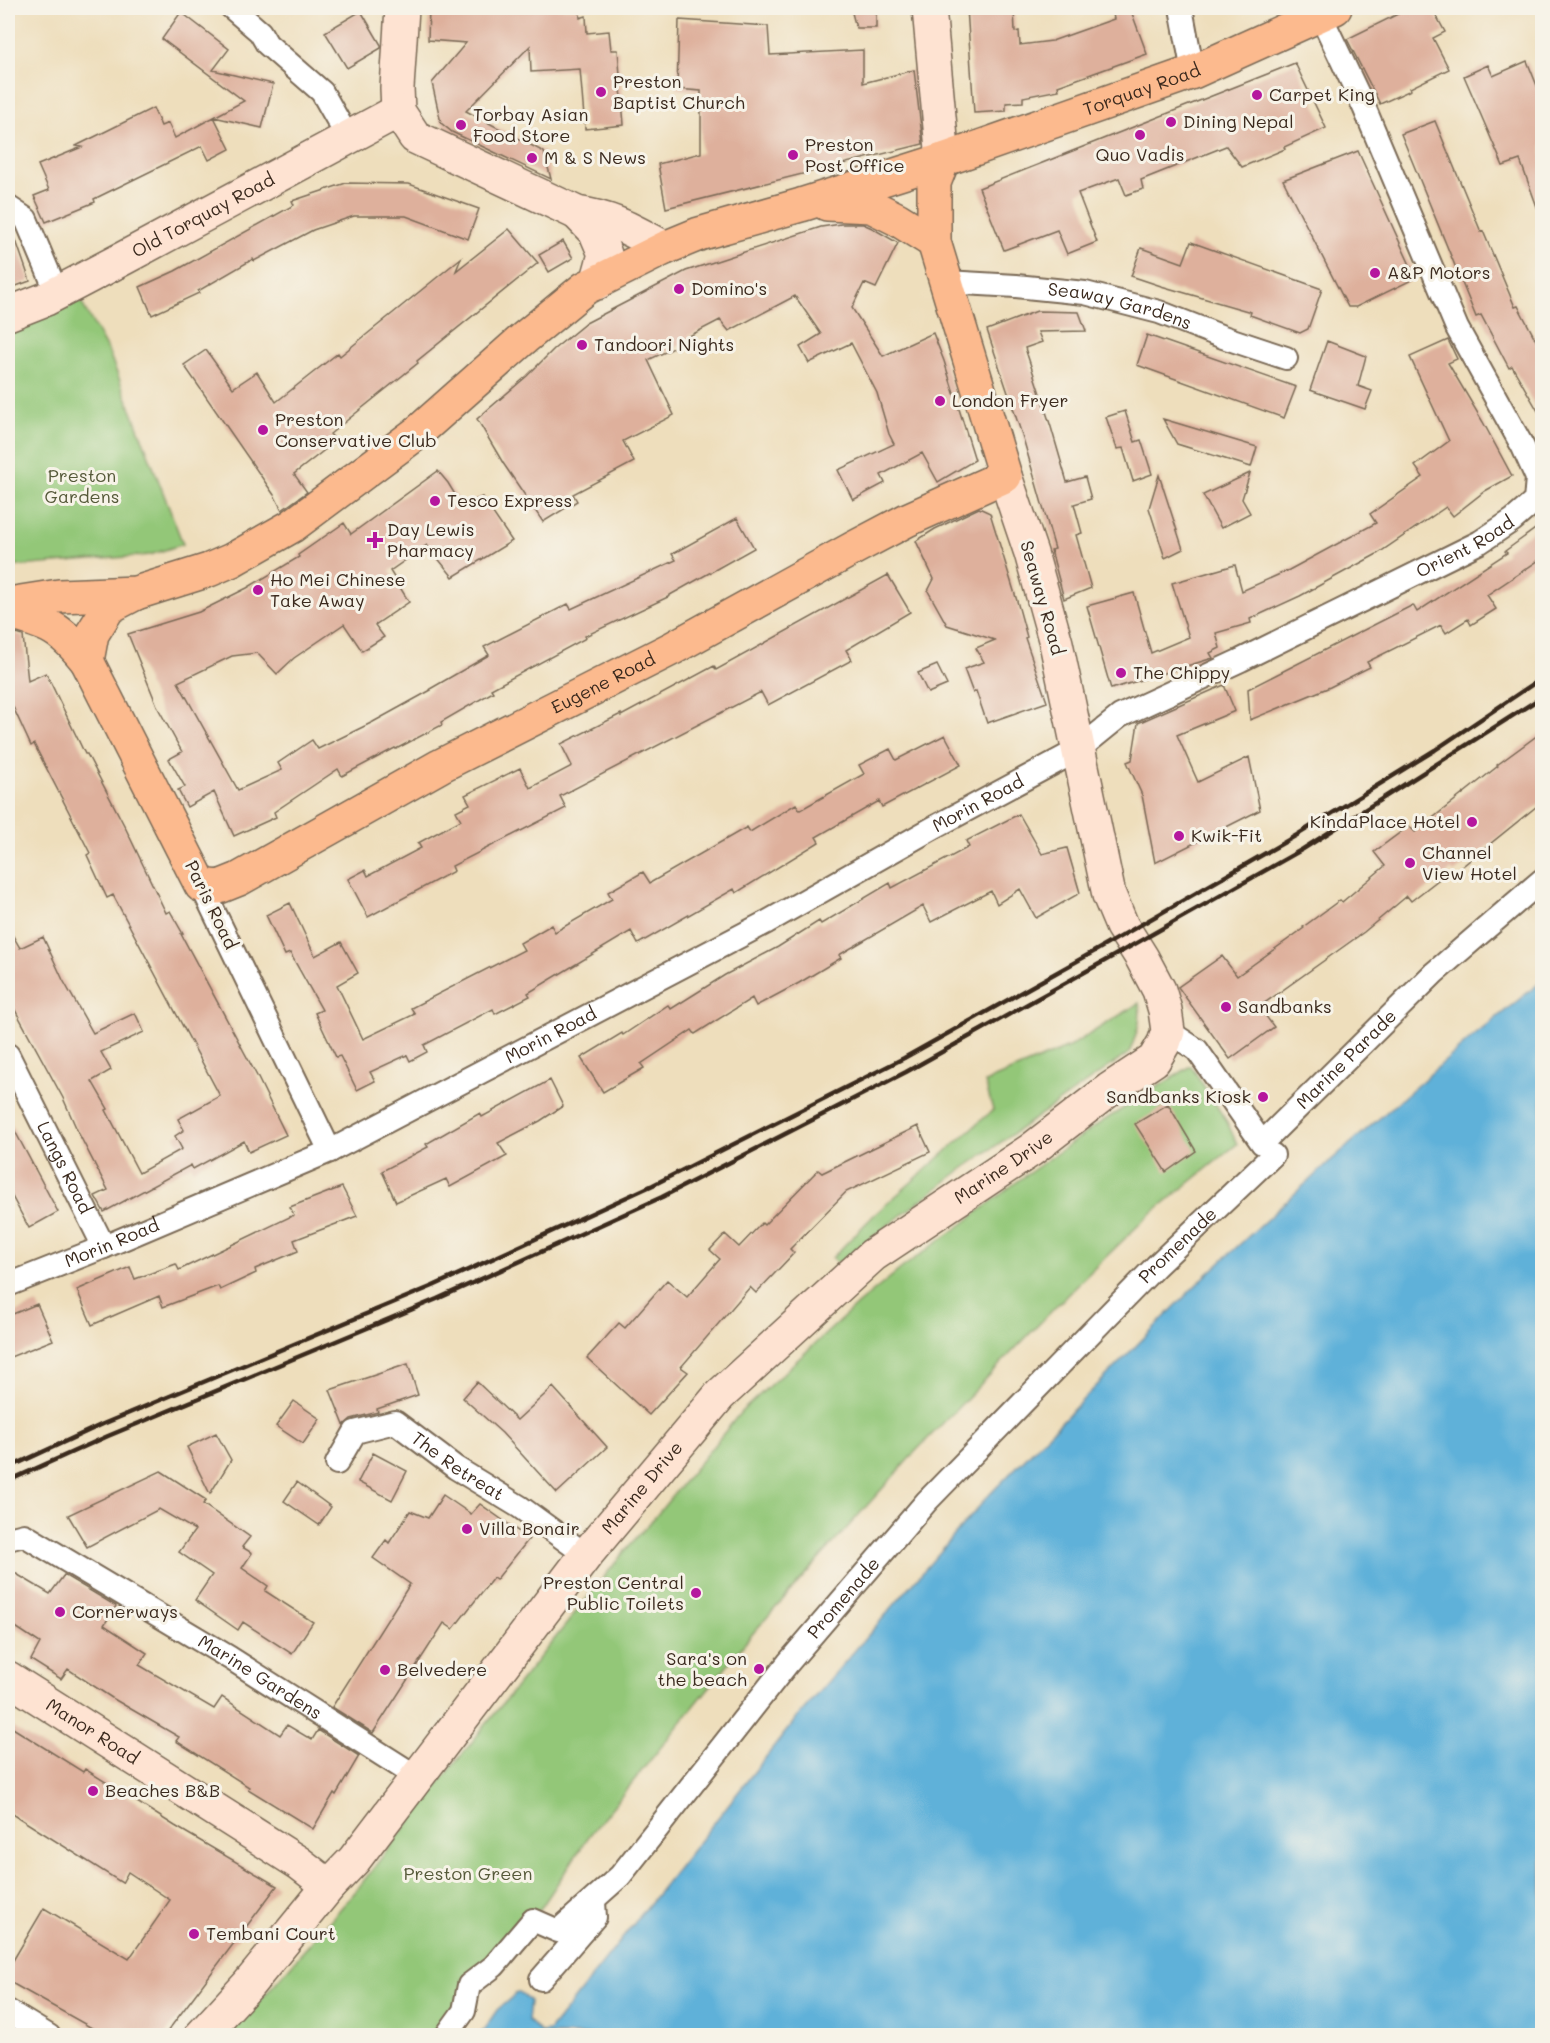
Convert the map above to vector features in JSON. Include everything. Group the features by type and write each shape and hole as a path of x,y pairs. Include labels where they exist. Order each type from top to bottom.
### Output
{"main road":[{"path":"402,8 398,64 398,111 415,136 577,213 598,216 622,224 665,248"},
{"path":"928,8 943,160"},
{"name":"Torquay Road","path":"801,205 943,160 1193,72 1327,11"},
{"name":"Old Torquay Road","path":"8,314 57,293 398,111"},
{"name":"Seaway Road","path":"943,160 934,183 934,242 1005,476 1031,553 1056,643 1109,895 1122,926 1159,990 1166,1010 1168,1031"},
{"path":"87,661 92,634 109,607 136,593 209,570 232,560 292,526 417,433 523,339 585,288 665,248 699,234 801,205 845,204 871,206 934,242"},
{"path":"577,213 596,233 605,254 597,283"},
{"name":"Eugene Road","path":"201,885 219,887 239,879 440,766 673,648 864,542 1005,476"},
{"path":"8,604 59,596 136,593"},
{"name":"Paris Road","path":"8,612 52,627 69,639 87,661 201,885"},
{"name":"Marine Drive","path":"201,2036 248,1985 329,1886 354,1860 586,1555 720,1395 873,1255 1031,1150 1110,1089 1154,1060 1168,1031"},
{"name":"Manor Road","path":"8,1678 299,1863 329,1886"}],"street":[{"path":"232,8 260,32 267,45 322,92 348,138"},
{"path":"1181,8 1193,72"},
{"name":"Orient Road","path":"1078,750 1120,716 1251,655 1480,542 1513,520 1535,501 1538,478 1457,328 1364,107 1327,11"},
{"path":"8,207 26,219 57,293"},
{"name":"Seaway Gardens","path":"946,282 1085,293 1159,312 1286,358"},
{"name":"Morin Road","path":"8,1285 330,1152 767,922 933,828 1078,750"},
{"name":"Marine Parade","path":"1168,1031 1197,1050 1263,1143 1434,973 1542,880"},
{"name":"Paris Road","path":"201,885 330,1152"},
{"name":"Langs Road","path":"8,1055 104,1247"},
{"name":"Promenade","path":"446,2036 464,2012 469,1985 494,1966 533,1920 558,1931 620,1876 788,1663 927,1501 1155,1266 1274,1155"},
{"name":"The Retreat","path":"337,1463 355,1432 395,1422 456,1468 520,1507 586,1555"},
{"name":"Marine Gardens","path":"8,1539 24,1535 230,1658 417,1777"},
{"path":"541,1979 595,1917 594,1900"},
{"path":"8,2011 49,2036"}],"green space":[{"name":"Preston Gardens","path":"79,298 110,355 183,544 150,555 8,567 8,332"},
{"path":"1139,1003 1139,1023 1129,1053 961,1170 838,1263 832,1258 873,1216 993,1110 985,1082 1069,1047"},
{"name":"Preston Green","path":"1191,1066 1227,1122 1237,1144 1147,1217 1074,1288 915,1452 754,1632 589,1836 533,1920 446,2035 229,2036 355,1892 628,1547 741,1412 858,1304 903,1267 1019,1180 1103,1121"}],"water":[{"path":"1542,981 1542,2035 480,2035 497,2010 518,1992 530,2001 528,2021 540,2032 549,2031 800,1714 990,1494 1201,1280 1328,1163 1475,1035"}],"building":[{"path":"429,8 579,8 580,18 586,16 587,33 609,31 611,50 618,50 624,125 585,129 580,69 531,72 530,46 466,111 544,152 551,179 452,132 441,123 432,83 466,43 428,40"},
{"path":"876,8 876,28 856,28 851,9"},
{"path":"967,8 1014,8 1015,32 1019,31 1020,45 1052,41 1114,19 1112,8 1130,8 1147,54 1058,86 1059,90 1023,97 1023,102 1006,103 1006,111 974,113"},
{"path":"1410,8 1432,8 1445,32 1433,38 1449,69 1380,104 1347,39"},
{"path":"361,11 381,48 347,68 325,32"},
{"path":"181,12 229,49 213,70 273,84 262,128 214,117 244,101 162,39"},
{"path":"679,20 768,26 770,55 863,50 863,83 914,70 923,144 666,208 658,164 701,153 701,91 677,89"},
{"path":"1527,61 1542,98 1542,214 1540,215 1520,160 1503,166 1464,76 1488,65 1493,76"},
{"path":"1295,63 1326,128 1242,167 1226,146 1141,180 1143,189 1126,195 1119,178 1078,193 1097,242 1067,254 1057,230 1004,250 979,188"},
{"path":"153,108 161,126 168,123 175,138 214,117 230,149 209,160 202,146 94,199 95,202 46,222 34,196 49,190 38,165 82,147 76,146"},
{"path":"1435,121 1515,307 1518,306 1542,352 1542,418 1512,366 1509,368 1481,315 1476,317 1401,134"},
{"path":"1358,151 1416,278 1356,307 1348,307 1283,180"},
{"path":"346,183 409,184 479,209 468,239 406,216 354,216 313,230 254,261 253,259 198,291 199,293 152,315 140,287 175,271 294,205 292,201"},
{"path":"863,224 898,243 876,288 864,283 852,308 883,356 933,333 975,460 938,482 922,453 881,475 885,483 853,500 838,470 894,444 877,393 851,343 809,363 800,347 821,334 795,296 729,331 720,320 689,336 691,340 648,360 674,415 623,441 634,462 573,494 577,501 543,522 503,463 477,419 586,323 686,271 821,227"},
{"path":"11,226 30,281 8,289 8,227"},
{"path":"509,229 538,263 330,434 336,441 294,474 307,492 282,510 184,365 206,350 233,388 257,372 276,402 338,353 340,356 461,258 456,271"},
{"path":"563,241 573,258 549,272 539,255"},
{"path":"1191,242 1322,289 1308,329 1300,333 1250,315 1251,312 1131,276 1141,248 1183,263"},
{"path":"1037,311 1079,312 1086,331 1038,332 1042,342 1025,348 1067,482 1085,477 1091,499 1074,504 1082,533 1076,535 1091,588 1064,599 1051,550 1055,549 1023,438 987,330"},
{"path":"1147,335 1296,387 1284,418 1137,365"},
{"path":"1448,340 1457,359 1448,363 1512,476 1485,491 1453,516 1446,507 1377,554 1300,596 1250,619 1251,623 1216,633 1220,648 1210,653 1213,658 1111,689 1087,606 1134,593 1151,653 1189,637 1172,583 1235,565 1242,591 1289,570 1376,523 1370,514 1423,477 1415,466 1449,441 1410,357"},
{"path":"1327,341 1366,356 1358,386 1372,391 1365,409 1310,390"},
{"path":"1125,411 1135,442 1141,440 1152,474 1133,481 1123,448 1117,449 1106,417"},
{"path":"1163,419 1257,447 1251,467 1177,444"},
{"path":"438,471 462,506 482,497 512,541 453,577 427,545 390,571 409,602 375,625 384,637 362,651 344,624 294,658 277,674 257,653 232,656 178,682 238,790 282,770 278,763 312,740 318,749 373,722 489,655 484,647 568,604 571,609 676,560 672,554 737,518 754,548 670,596 585,636 586,638 491,689 493,692 441,722 442,725 342,776 338,769 274,812 276,817 234,836 214,792 187,807 178,790 185,787 169,759 182,752 158,708 128,634 199,612 247,588 299,557 298,555 344,523 351,534"},
{"path":"1250,473 1242,499 1250,513 1221,528 1203,495"},
{"path":"1159,475 1183,549 1165,558 1149,508"},
{"path":"979,508 990,513 1017,601 1027,637 1025,638 1047,702 987,723 976,691 973,693 964,669 984,662 976,648 995,640 947,625 928,591 934,579 916,541 935,529"},
{"path":"1542,524 1542,558 1487,595 1496,609 1471,625 1468,619 1446,633 1441,625 1367,662 1370,667 1330,687 1250,720 1248,689 1413,605 1417,612 1507,553 1505,551"},
{"path":"888,575 910,612 846,650 852,660 768,705 761,692 560,796 566,808 452,866 454,871 368,917 348,879 365,870 368,876 421,848 418,843 461,820 456,811 470,804 465,795 520,768 530,788 572,766 561,744 621,714 621,716 714,666 716,670"},
{"path":"8,631 23,636 28,681 46,673 166,913 170,911 183,934 181,934 286,1135 249,1152 244,1141 193,1169 191,1165 104,1212 95,1196 108,1190 63,1098 8,997 8,927 20,948 43,937 63,980 93,1033 135,1013 144,1032 101,1052 111,1070 92,1081 139,1173 182,1149 175,1136 184,1130 178,1119 220,1096 113,895 107,898 87,855 90,853 34,744 31,746 8,696"},
{"path":"937,665 947,685 928,693 918,673"},
{"path":"1224,685 1235,711 1177,735 1198,782 1249,757 1260,810 1155,863 1142,795 1127,762 1132,760 1138,723"},
{"path":"1542,732 1542,802 1454,873 1451,870 1411,901 1407,896 1364,932 1259,1007 1274,1027 1230,1059 1178,987 1222,956 1237,976 1340,900 1342,902 1385,866 1374,852 1409,826 1415,832 1497,765"},
{"path":"945,735 961,765 882,807 879,801 816,837 819,842 736,893 734,889 638,944 631,931 528,993 530,996 495,1014 493,1009 424,1045 427,1052 410,1061 407,1055 370,1072 375,1081 357,1090 340,1056 336,1057 315,1013 322,1010 290,953 285,955 266,915 290,903 315,956 341,942 358,973 337,985 363,1039 415,1014 411,1008 524,950 520,943 551,925 555,932 612,899 608,892 643,872 650,883 747,827 750,832 796,804 800,810 864,774 859,765 890,749 896,760"},
{"path":"1019,814 1042,854 1067,848 1080,893 1036,918 1020,889 997,904 991,891 931,922 923,906 839,955 841,958 799,983 756,1006 752,998 695,1034 692,1030 641,1064 644,1068 603,1092 581,1058 622,1033 623,1035 668,1005 671,1009 819,921 821,924 890,883 892,888 969,847 966,841"},
{"path":"550,1080 563,1106 498,1143 507,1156 450,1187 446,1179 396,1202 382,1171 428,1147 426,1144 480,1113 482,1117"},
{"path":"1168,1104 1196,1151 1166,1172 1135,1124"},
{"path":"8,1118 58,1212 29,1228 8,1189"},
{"path":"918,1126 930,1152 846,1192 790,1249 794,1253 756,1293 750,1287 681,1367 688,1372 649,1415 587,1358 619,1323 625,1328 667,1280 687,1297 720,1259 710,1250 725,1234 739,1247 818,1170 822,1173"},
{"path":"342,1187 357,1216 294,1240 298,1251 255,1269 256,1273 220,1290 218,1286 163,1307 159,1296 92,1325 77,1290 130,1267 135,1279 176,1264 179,1270 294,1215 290,1207"},
{"path":"37,1304 53,1340 8,1358 8,1316"},
{"path":"408,1364 418,1395 377,1409 378,1412 351,1419 344,1425 330,1390"},
{"path":"477,1382 517,1420 553,1387 607,1447 557,1493 502,1433 463,1398"},
{"path":"294,1401 320,1419 303,1444 276,1426"},
{"path":"216,1433 231,1460 210,1494 187,1447"},
{"path":"373,1453 407,1471 392,1500 358,1482"},
{"path":"161,1471 206,1500 203,1504 250,1537 242,1547 252,1553 242,1568 268,1586 265,1591 313,1622 292,1654 243,1622 238,1630 195,1600 212,1575 179,1552 195,1530 159,1509 87,1547 68,1515"},
{"path":"297,1482 331,1507 319,1525 284,1501"},
{"path":"443,1495 471,1514 480,1504 529,1539 496,1580 493,1578 453,1629 444,1623 373,1733 332,1707 410,1584 373,1558 386,1540 389,1543 410,1511 428,1518"},
{"path":"8,1569 50,1594 64,1575 116,1606 104,1625 147,1653 139,1665 214,1709 222,1697 280,1735 287,1725 312,1740 318,1730 359,1756 313,1829 176,1741 179,1737 68,1669 61,1679 31,1660 40,1643 8,1622"},
{"name":"Tembani Court","path":"8,1725 83,1772 85,1769 175,1826 277,1886 164,2036 106,2036 8,1981 8,1969 44,1908 129,1959 170,1900 128,1872 122,1883 8,1811"}],"railway":[{"path":"8,1468 103,1424 433,1286 653,1185 904,1058 1297,835 1435,750 1542,678"},
{"path":"8,1481 108,1436 437,1299 662,1197 906,1072 1303,849 1542,697"}],"place":[{"name":"Preston Baptist Church","path":"601,92"},
{"name":"Carpet King","path":"1257,95"},
{"name":"Dining Nepal","path":"1171,122"},
{"name":"Torbay Asian Food Store","path":"461,125"},
{"name":"Quo Vadis","path":"1140,135"},
{"name":"Preston Post Office","path":"793,155"},
{"name":"M & S News","path":"532,158"},
{"name":"A&P Motors","path":"1375,273"},
{"name":"Domino's","path":"679,289"},
{"name":"Tandoori Nights","path":"582,345"},
{"name":"London Fryer","path":"940,401"},
{"name":"Preston Conservative Club","path":"263,430"},
{"name":"Tesco Express","path":"435,501"},
{"name":"Day Lewis Pharmacy","path":"375,540"},
{"name":"Ho Mei Chinese Take Away","path":"258,590"},
{"name":"The Chippy","path":"1121,673"},
{"name":"KindaPlace Hotel","path":"1472,822"},
{"name":"Kwik-Fit","path":"1179,836"},
{"name":"Channel View Hotel","path":"1410,863"},
{"name":"Sandbanks","path":"1226,1007"},
{"name":"Sandbanks Kiosk","path":"1263,1097"},
{"name":"Villa Bonair","path":"467,1529"},
{"name":"Preston Central Public Toilets","path":"696,1593"},
{"name":"Cornerways","path":"60,1612"},
{"name":"Sara's on the beach","path":"759,1669"},
{"name":"Belvedere","path":"385,1670"},
{"name":"Beaches B&B","path":"93,1791"},
{"name":"Tembani Court","path":"194,1934"}]}
